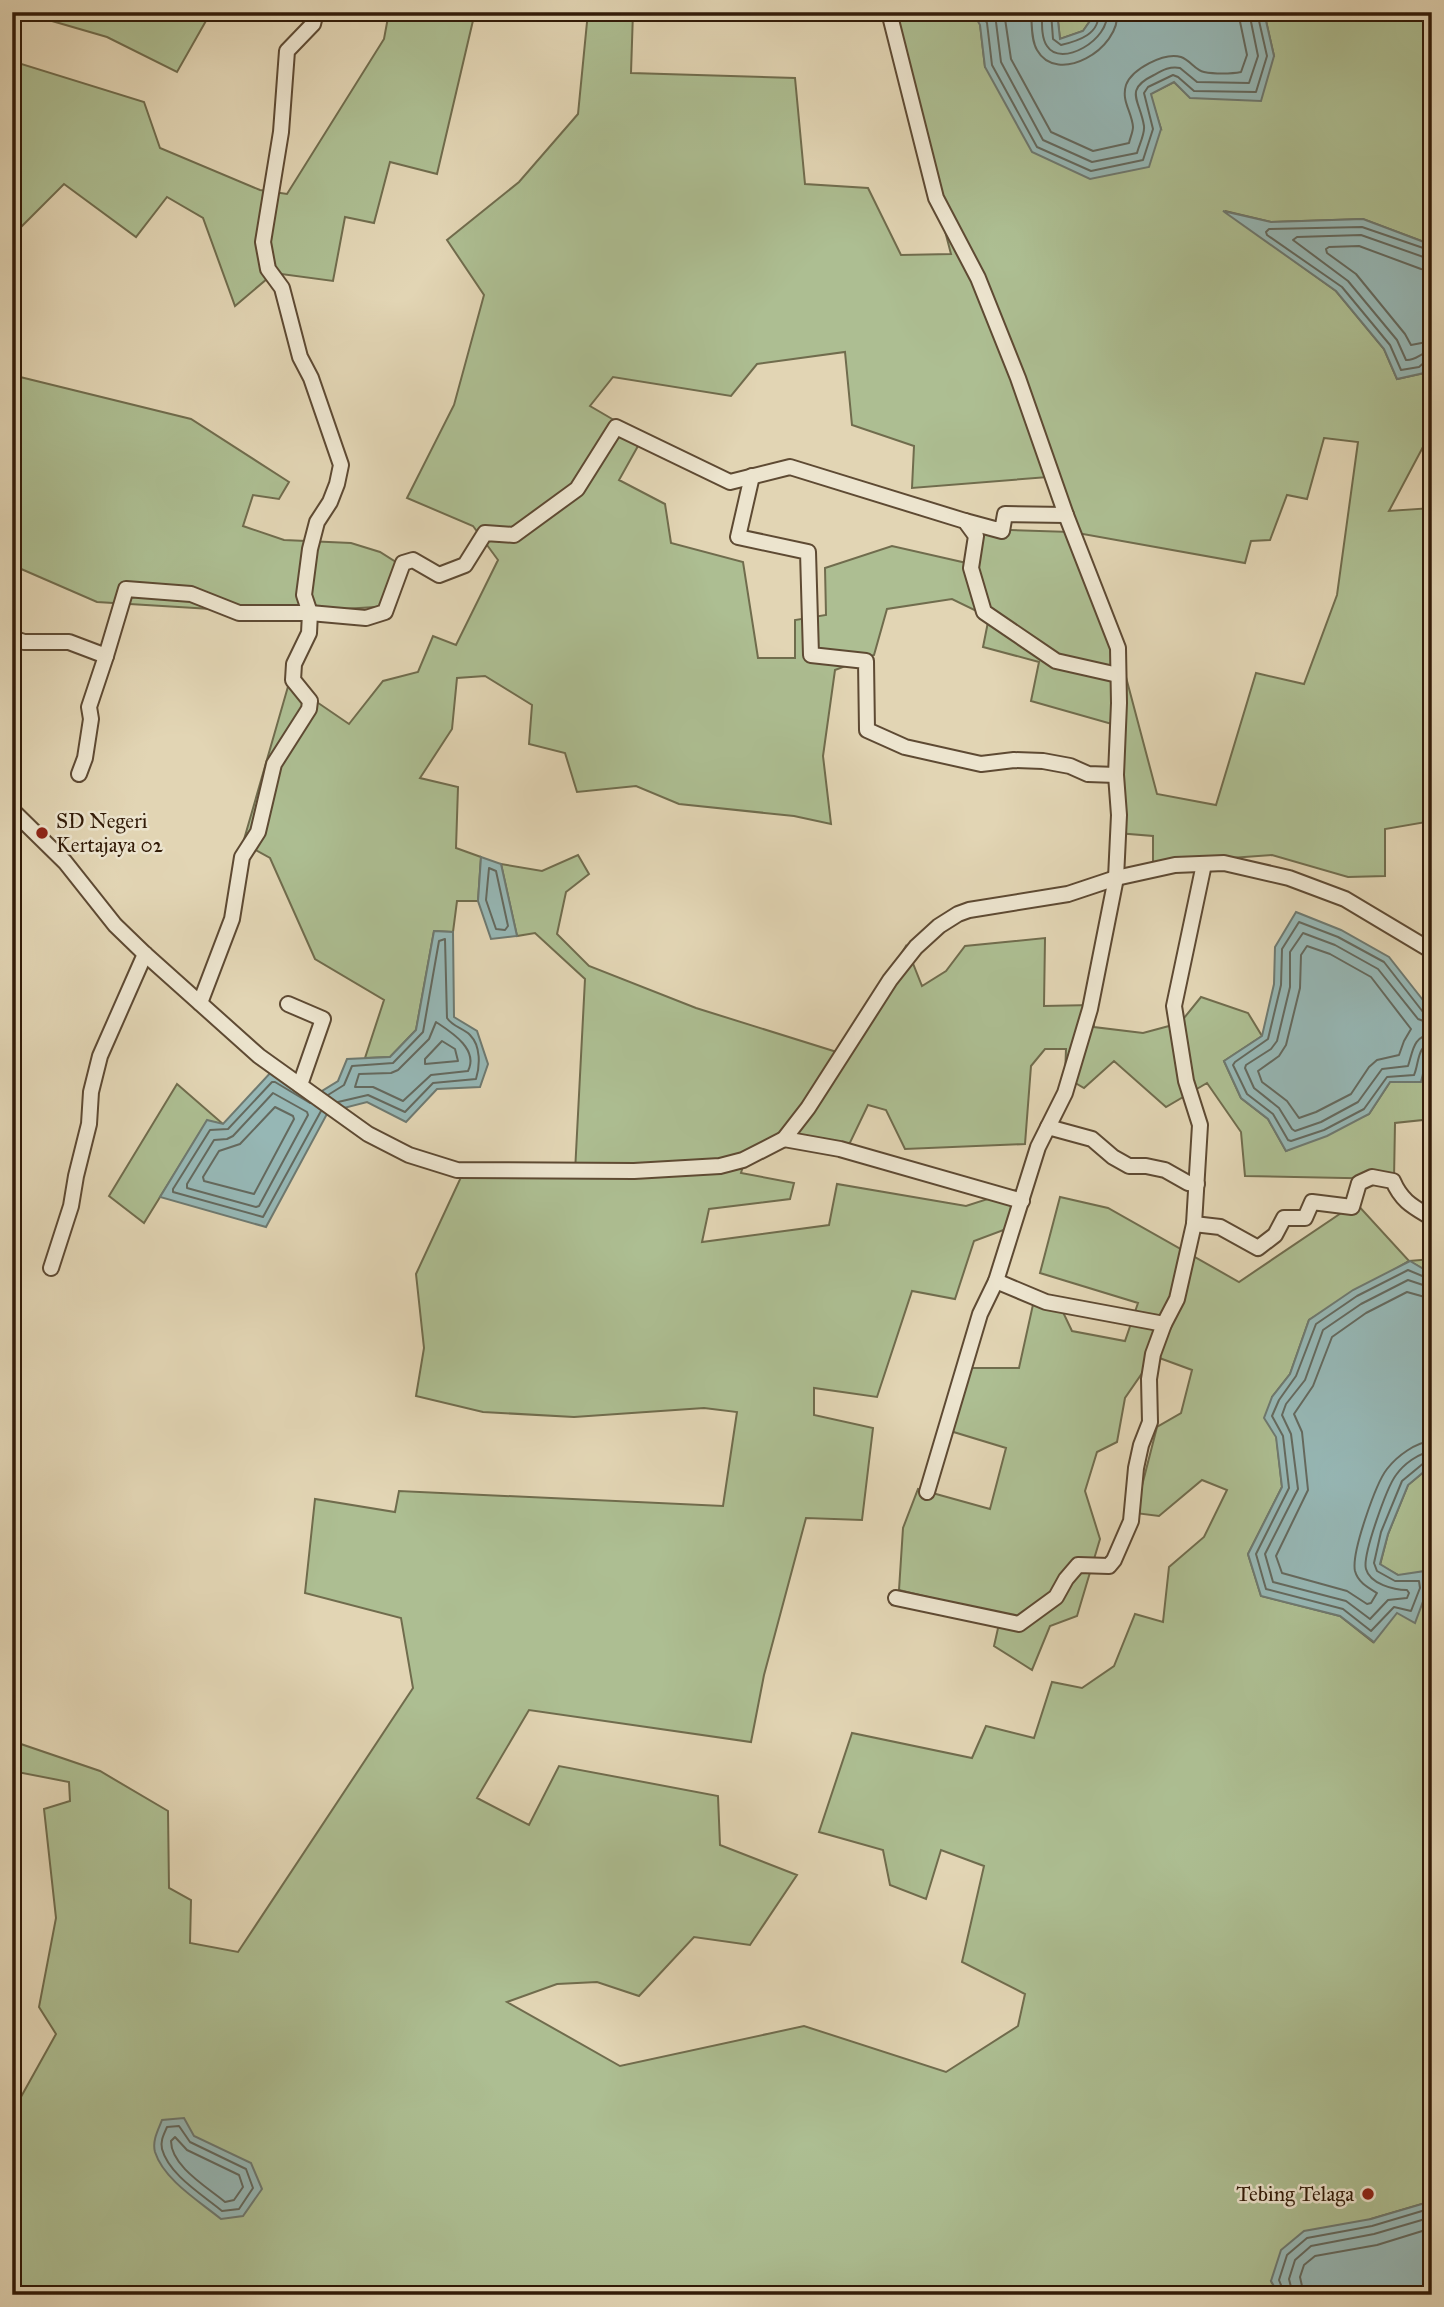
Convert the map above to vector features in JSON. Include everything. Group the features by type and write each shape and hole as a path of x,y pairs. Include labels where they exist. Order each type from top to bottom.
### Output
{"street":[{"path":"200,1003 232,919 242,857 258,832 274,764 309,709 310,701 293,680 294,664 309,633 310,613 304,595 310,549 317,522 330,502 337,484 341,465 311,378 300,357 282,288 268,269 263,242 281,132 287,51 313,24 316,12"},
{"path":"889,12 936,198 978,278 1118,648 1116,775 1119,815 1116,877 1090,1009 1065,1093 1038,1147 996,1281 980,1314 928,1492"},
{"path":"79,775 85,758 91,719 89,707 125,589 191,594 239,613 310,613 366,618 385,612 403,563 413,560 439,575 465,565 485,533 513,535 577,489 616,427 730,482 790,467 1002,531 1005,514 1066,515"},
{"path":"752,476 738,537 808,552 811,655 866,661 867,730 905,747 981,764 1014,760 1043,761 1070,766 1088,774 1116,775"},
{"path":"965,521 976,536 971,568 984,612 1056,661 1118,675"},
{"path":"12,638 24,642 69,642 106,656"},
{"path":"12,810 65,862 115,925 259,1056 368,1134 409,1155 457,1170 634,1171 720,1166 743,1160 784,1139 808,1108 890,980 916,947 939,926 970,910 1068,894 1116,877 1175,865 1224,863 1289,878 1368,911 1432,951"},
{"path":"896,1598 1019,1624 1056,1597 1078,1565 1109,1566 1131,1521 1136,1468 1150,1422 1149,1379 1153,1354 1177,1299 1194,1224 1200,1125 1186,1081 1174,1006 1204,864"},
{"path":"51,1268 71,1206 89,1124 91,1091 100,1056 145,954"},
{"path":"288,1004 323,1019 300,1085"},
{"path":"1048,1126 1092,1139 1112,1157 1129,1166 1165,1170 1188,1183 1197,1184"},
{"path":"784,1139 840,1149 1022,1200"},
{"path":"1194,1224 1220,1227 1258,1248 1275,1235 1284,1218 1305,1217 1312,1202 1352,1207 1359,1183 1373,1177 1393,1181 1399,1196 1406,1203 1432,1218"},
{"path":"996,1281 1046,1302 1164,1324"}],"green space":[{"path":"21,12 211,12 177,72 107,37"},
{"path":"389,12 475,12 437,174 390,162 374,223 345,217 333,281 274,273 235,306 203,218 167,197 136,237 64,184 12,236 12,61 144,102 160,148 260,190 287,194 384,39"},
{"path":"588,12 633,12 631,73 795,78 805,184 868,188 901,255 951,254 888,12 973,12 980,24 985,67 1161,129 1150,94 1174,82 1190,97 1274,56 1264,12 1432,12 1432,245 1363,219 1271,222 1225,211 1336,291 1384,349 1397,379 1424,373 1432,364 1432,430 1389,511 1432,508 1432,821 1385,829 1385,876 1348,877 1272,855 1203,860 1153,872 1153,836 1117,833 1112,724 1031,701 1039,662 983,647 989,617 952,599 887,609 874,655 835,670 823,756 831,824 794,816 679,804 636,786 577,792 565,753 529,744 532,705 485,676 457,678 452,729 420,778 458,787 456,848 481,857 478,901 457,901 453,932 434,931 416,1030 390,1057 365,1058 384,1000 315,959 270,858 243,843 289,683 349,724 383,681 418,672 433,636 456,645 498,560 473,526 407,498 454,405 484,295 447,240 519,182 578,114","holes":["845,352 852,425 914,446 912,488 1048,477 1070,532 979,529 971,564 892,546 825,568 826,615 795,620 795,658 758,658 743,562 671,543 665,504 619,480 643,437 590,406 613,377 731,396 757,364","1324,438 1358,442 1337,595 1304,684 1256,673 1216,805 1157,794 1118,647 1072,532 1245,563 1251,541 1270,540 1287,495 1307,499"]},
{"path":"1057,12 1091,12 1092,18 1083,31 1060,39"},
{"path":"12,375 191,419 289,482 279,499 253,495 243,526 284,540 351,543 380,552 399,564 392,606 277,613 97,602 12,565"},
{"path":"578,855 589,874 566,892 557,934 589,966 696,1008 840,1053 906,946 922,986 946,971 965,946 1045,938 1044,1006 1092,1005 1094,1027 1143,1033 1180,1023 1201,997 1248,1013 1262,1036 1224,1061 1241,1098 1268,1119 1286,1151 1369,1114 1390,1082 1431,1041 1432,1007 1432,1119 1395,1123 1394,1179 1245,1176 1241,1132 1207,1083 1166,1107 1114,1061 1084,1088 1065,1077 1066,1049 1045,1049 1031,1066 1025,1144 905,1149 886,1110 868,1105 846,1151 769,1139 747,1152 741,1173 794,1183 790,1199 709,1209 702,1242 829,1225 837,1184 966,1206 1022,1188 1009,1228 974,1241 955,1299 912,1291 877,1397 814,1388 814,1415 873,1428 862,1520 806,1518 764,1675 751,1742 529,1710 477,1798 529,1825 559,1766 718,1796 720,1845 797,1875 750,1945 694,1937 639,1996 597,1982 557,1984 507,2002 620,2066 804,2026 946,2072 1018,2026 1025,1994 962,1962 984,1866 941,1850 926,1899 890,1885 883,1850 819,1832 852,1733 972,1758 986,1726 1034,1738 1052,1682 1082,1688 1114,1666 1135,1614 1163,1622 1169,1567 1204,1537 1227,1490 1202,1480 1159,1516 1135,1513 1157,1427 1181,1413 1192,1370 1154,1356 1125,1398 1117,1442 1097,1452 1085,1491 1100,1539 1077,1616 1050,1626 1032,1670 994,1646 1001,1615 899,1590 903,1528 918,1489 990,1509 1006,1448 947,1430 967,1368 1019,1368 1034,1300 1062,1310 1072,1331 1125,1341 1138,1303 1040,1273 1060,1197 1108,1208 1239,1282 1356,1203 1409,1261 1309,1320 1290,1374 1272,1397 1282,1487 1248,1554 1261,1596 1340,1616 1373,1642 1398,1575 1380,1565 1388,1534 1408,1485 1432,1465 1432,2201 1371,2219 1271,2281 1279,2295 12,2295 12,2113 56,2034 39,2007 56,1918 44,1809 70,1801 69,1782 12,1771 12,1741 100,1771 168,1811 169,1888 191,1900 190,1943 238,1952 413,1688 401,1618 305,1593 315,1499 395,1512 399,1491 723,1506 737,1412 704,1408 574,1417 483,1412 416,1396 424,1348 416,1274 462,1175 575,1172 585,979 535,933 517,936 501,864 542,871"},
{"path":"177,1084 223,1124 207,1121 144,1223 109,1196"},
{"path":"1432,1259 1432,1274 1409,1261"}],"water":[{"path":"973,12 1057,12 1060,39 1083,31 1092,18 1091,12 1264,12 1274,56 1261,101 1190,98 1174,82 1151,94 1161,129 1149,167 1090,179 1032,152 985,67 980,25"},
{"path":"1223,211 1271,222 1363,219 1432,245 1432,364 1424,373 1397,379 1384,349 1336,291"},
{"path":"481,857 501,864 517,936 491,939 478,901"},
{"path":"1296,912 1341,930 1389,957 1430,1009 1431,1041 1421,1082 1390,1082 1369,1114 1327,1136 1286,1151 1268,1119 1241,1098 1224,1061 1262,1036 1274,984 1275,947"},
{"path":"434,931 453,932 454,1017 477,1031 488,1064 480,1087 437,1089 406,1122 367,1102 328,1112 266,1227 160,1197 207,1120 223,1124 272,1071 312,1097 338,1081 347,1059 390,1057 416,1030"},
{"path":"1410,1261 1432,1274 1432,1465 1408,1485 1388,1534 1380,1564 1398,1575 1425,1571 1428,1588 1415,1623 1397,1613 1374,1642 1340,1616 1261,1596 1248,1554 1282,1487 1276,1437 1264,1418 1272,1397 1290,1374 1309,1320 1353,1290"},
{"path":"184,2118 194,2136 251,2163 262,2189 243,2216 221,2219 166,2172 155,2152 156,2136 162,2120"},
{"path":"1432,2201 1432,2295 1279,2295 1271,2281 1281,2250 1304,2231 1371,2219"}],"place":[{"name":"SD Negeri Kertajaya 02","path":"42,833"},
{"name":"Tebing Telaga","path":"1368,2194"}]}
